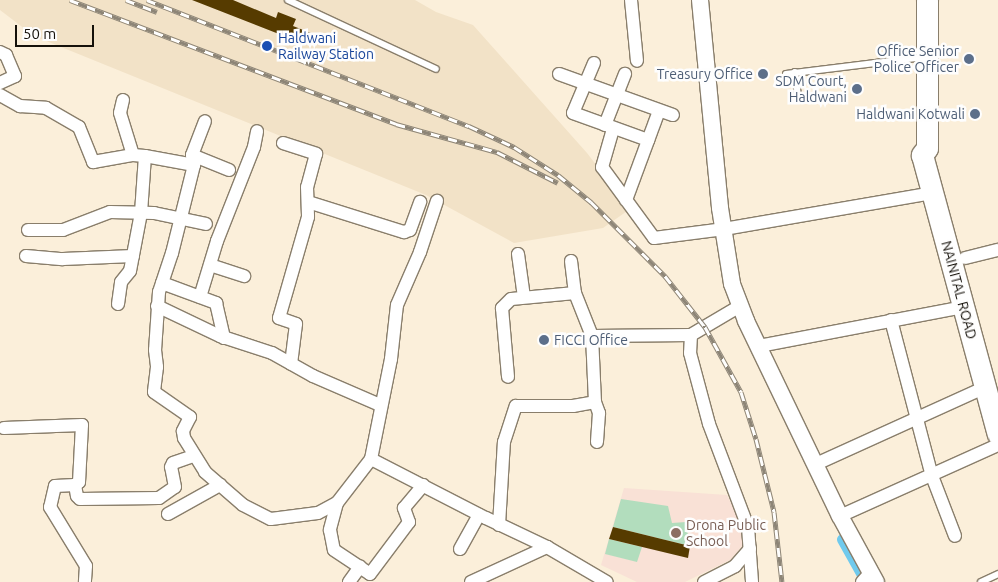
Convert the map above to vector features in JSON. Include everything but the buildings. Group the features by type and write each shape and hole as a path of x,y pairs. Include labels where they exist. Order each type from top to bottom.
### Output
{"highway":[{"name":"NAINITAL ROAD","path":"927,0 928,148 922,155 932,193 958,260 964,307 994,383"},
{"name":"NAINITAL ROAD","path":"928,148 934,151 958,260 994,383 998,434"}],"street":[{"path":"631,0 637,61"},
{"path":"700,0 720,208 732,284 740,306 869,579"},
{"path":"0,52 7,57 15,76 0,83"},
{"path":"594,63 573,113 648,140"},
{"path":"559,74 673,115"},
{"path":"625,74 609,127 602,167 654,238 724,229 932,193"},
{"path":"0,96 20,106 46,108 79,127 94,162 139,155 193,160 229,170"},
{"path":"118,304 121,282 130,271 141,213 139,155 120,112 124,100"},
{"path":"626,200 659,111"},
{"path":"205,121 193,160 180,220 157,306 155,350 157,367 154,392 190,417 183,431 184,438 193,456 205,472 243,505 271,519 318,513 337,503"},
{"path":"200,298 216,241 254,147 257,131"},
{"path":"283,143 316,154 307,187 308,217 279,318 296,324 291,364"},
{"path":"422,485 404,508 409,522 370,574 334,550 330,530 337,503 371,459 380,405 391,359 397,305 420,252 437,201"},
{"path":"308,202 404,232 410,230 420,202"},
{"path":"28,230 63,230 110,212 154,213 206,224"},
{"path":"958,260 998,250"},
{"path":"518,254 524,297"},
{"path":"26,256 63,259 133,256"},
{"path":"570,261 575,293 592,336 595,402 599,413 598,442"},
{"path":"210,265 244,276"},
{"path":"162,283 216,303 224,338"},
{"path":"508,377 502,308 511,298 575,293"},
{"path":"157,306 224,338 272,353 313,376 380,405"},
{"path":"592,336 691,335 740,306"},
{"path":"759,346 964,307"},
{"path":"891,320 915,419 932,476 955,536"},
{"path":"691,335 690,353 709,424 748,527 752,582"},
{"path":"816,464 994,383"},
{"path":"499,525 504,442 516,406 573,406 595,402"},
{"path":"4,428 82,425 79,482 75,485 55,486 50,507 86,566 85,582"},
{"path":"840,516 998,445"},
{"path":"75,485 76,496 80,499 159,498 175,487 173,463 193,456"},
{"path":"371,459 479,515 546,547 607,582"},
{"path":"168,514 220,485"},
{"path":"460,549 479,515"},
{"path":"472,582 546,547"},
{"path":"704,582 735,566 750,549"},
{"path":"349,582 360,567"}],"lane":[{"path":"288,0 436,69"},
{"path":"786,74 927,57"},
{"path":"795,72 798,97"},
{"path":"981,582 998,574"}],"shaded area":[{"path":"0,0 415,0 436,12 473,25 587,153 630,209 603,228 514,243 426,195 34,36 0,10"},
{"name":"Drona Public School","path":"624,488 727,495 738,518 745,543 730,560 685,582 637,582 601,565"}],"green space":[{"path":"621,499 668,506 672,523 686,522 688,535 692,537 690,546 613,527"},
{"path":"609,539 642,547 637,562 605,554"}],"waterway":[{"path":"842,539 866,582"}],"railway":[{"path":"70,0 396,124 497,152 558,183"},
{"path":"126,0 157,12"},
{"path":"147,0 469,126 514,147 558,175 591,202 665,276 705,327 741,392 756,439 774,512 782,582"}],"place":[{"name":"Haldwani Railway Station","path":"267,46"},
{"name":"Office Senior Police Officer","path":"969,59"},
{"name":"Treasury Office","path":"763,74"},
{"name":"SDM Court, Haldwani","path":"857,89"},
{"name":"Haldwani Kotwali","path":"975,114"},
{"name":"FICCI Office","path":"544,340"},
{"name":"Drona Public School","path":"676,533"}]}
